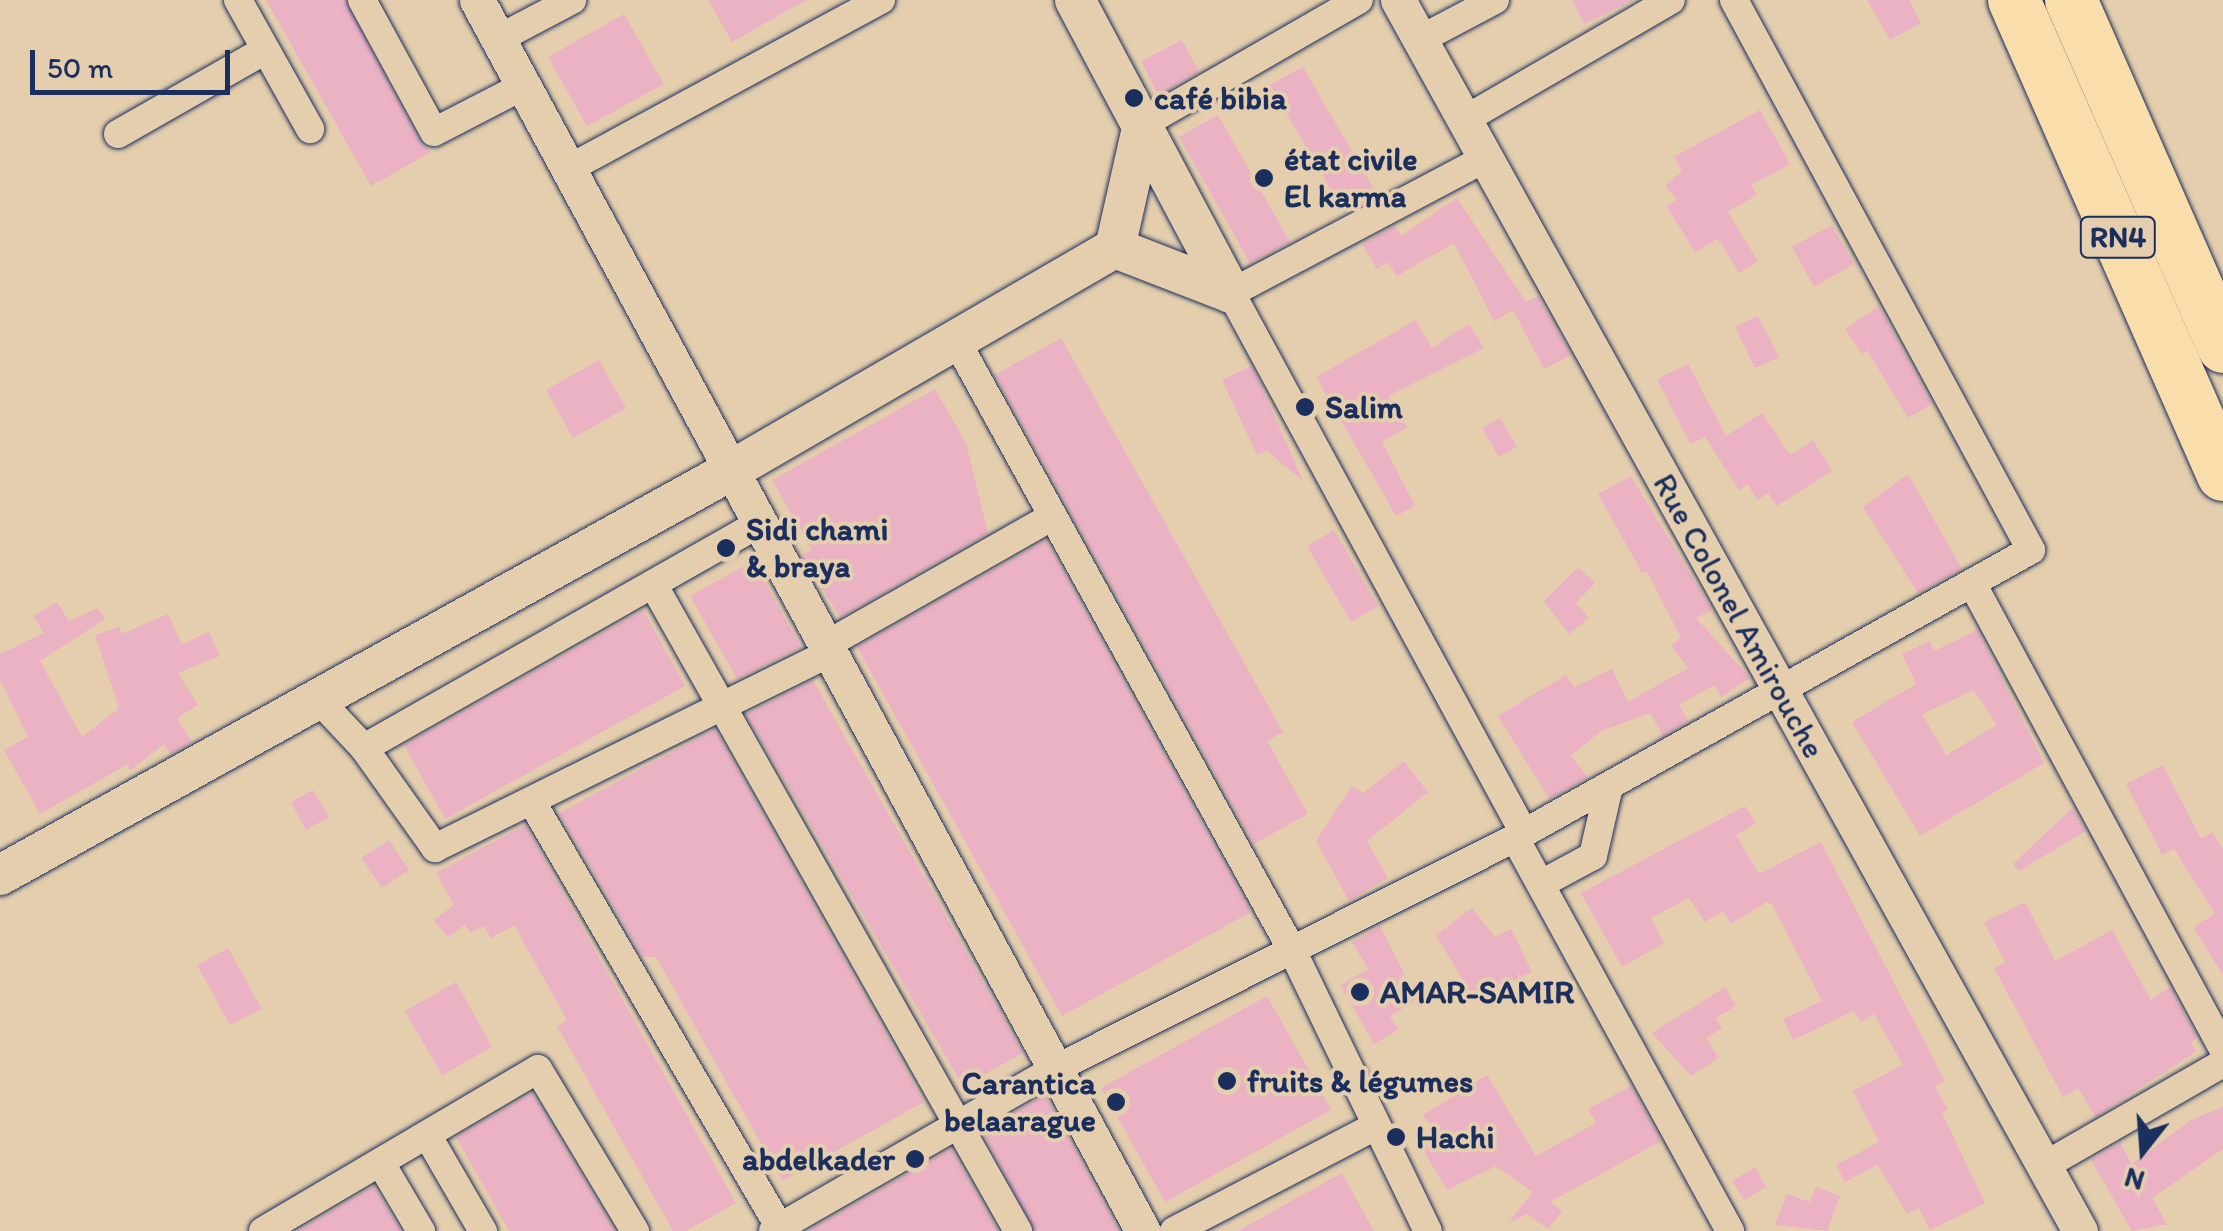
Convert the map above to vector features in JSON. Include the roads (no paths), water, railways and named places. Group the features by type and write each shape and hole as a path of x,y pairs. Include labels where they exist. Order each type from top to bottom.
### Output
{"highway":[{"name":"RN4","path":"2014,0 2223,475"},
{"name":"RN4","path":"2071,0 2223,347"}],"main road":[{"path":"1076,0 1231,293"},
{"path":"0,875 730,471 1115,248 1143,124"},
{"path":"1115,248 1231,293"}],"street":[{"path":"238,0 310,129"},
{"path":"362,0 434,132 522,86"},
{"path":"477,0 1143,1231"},
{"path":"498,39 572,0"},
{"path":"568,169 880,0"},
{"path":"1143,124 1358,0"},
{"name":"Rue Colonel Amirouche","path":"1398,0 2080,1231"},
{"path":"1419,40 1495,0"},
{"path":"1464,120 1671,0"},
{"path":"532,802 778,1230 1055,1069 1520,835 2031,550 1734,0"},
{"path":"118,134 265,50"},
{"path":"1484,159 1231,293 1520,835 1541,884 1730,1231"},
{"path":"957,342 1292,950 1428,1231"},
{"path":"318,699 364,748 435,848 723,707 1053,516"},
{"path":"364,748 759,524"},
{"path":"653,584 1018,1231"},
{"path":"1973,585 2223,1050"},
{"path":"1541,884 1594,856 1609,786"},
{"path":"2044,1166 2223,1062"},
{"path":"263,1231 429,1138 538,1069 635,1231"},
{"path":"1192,1227 1374,1126"},
{"path":"429,1138 483,1231"},
{"path":"382,1165 421,1231"}],"place":[{"name":"café bibia","path":"1134,98"},
{"name":"état civile El karma","path":"1264,178"},
{"name":"Salim","path":"1305,407"},
{"name":"Sidi chami & braya","path":"726,548"},
{"name":"AMAR-SAMIR","path":"1360,992"},
{"name":"fruits & légumes","path":"1227,1081"},
{"name":"Carantica belaarague","path":"1116,1102"},
{"name":"Hachi","path":"1396,1137"},
{"name":"abdelkader","path":"915,1159"}]}
